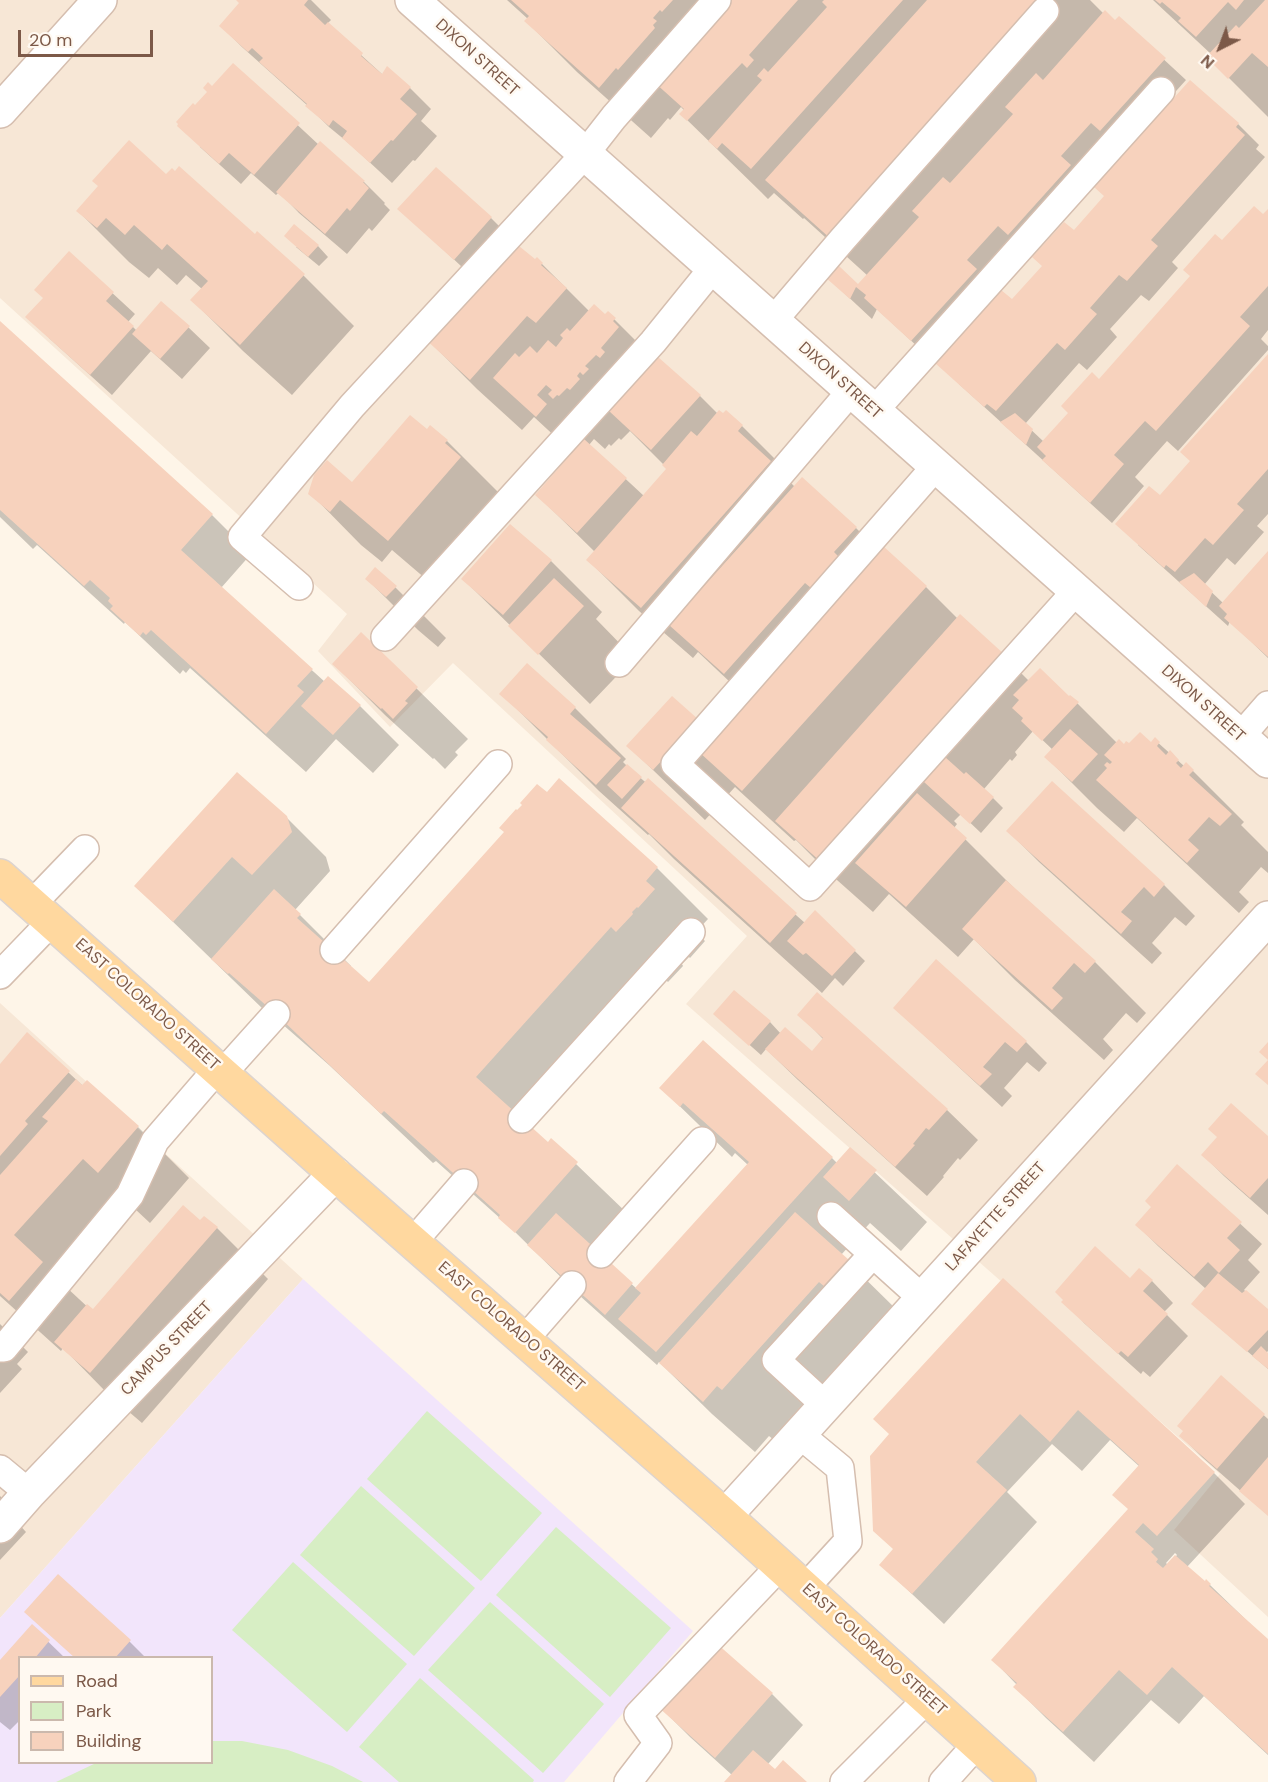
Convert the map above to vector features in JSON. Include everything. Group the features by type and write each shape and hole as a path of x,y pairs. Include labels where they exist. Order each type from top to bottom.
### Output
{"main road":[{"name":"EAST COLORADO STREET","path":"0,876 806,1588 1019,1782"}],"street":[{"path":"0,111 100,0"},
{"name":"DIXON STREET","path":"412,0 1267,760"},
{"name":"LAFAYETTE STREET","path":"725,1516 1268,918"},
{"name":"CAMPUS STREET","path":"0,1526 335,1174"}],"lane":[{"path":"299,586 242,537 352,406 585,154 614,117 717,0"},
{"path":"773,321 1044,11"},
{"path":"619,663 863,401 1161,91"},
{"path":"385,637 653,342 713,268"},
{"path":"936,466 675,764 810,887 1076,591"},
{"path":"1240,737 1268,705"},
{"path":"334,950 498,764"},
{"path":"0,975 85,849"},
{"path":"522,1119 690,932"},
{"path":"0,1348 4,1348 130,1195 155,1141 276,1014"},
{"path":"601,1254 702,1141"},
{"path":"413,1242 464,1183"},
{"path":"831,1216 922,1298"},
{"path":"825,1405 776,1360 873,1254"},
{"path":"525,1339 572,1285"},
{"path":"799,1434 840,1468 848,1541 806,1588"},
{"path":"0,1469 29,1493"},
{"path":"628,1782 658,1743 638,1715 780,1566"},
{"path":"844,1782 927,1699"},
{"path":"944,1782 977,1744"}],"shaded area":[{"path":"0,0 1268,0 1268,1617 1174,1530 1220,1474 686,1004 747,936 453,663 390,727 318,651 347,614 0,298"},
{"path":"0,1003 303,1279 0,1618"},
{"path":"303,1279 693,1631 564,1782 0,1782 0,1618"}],"green space":[{"path":"427,1411 542,1513 481,1581 367,1479"},
{"path":"361,1486 475,1588 414,1656 300,1555"},
{"path":"556,1527 671,1628 610,1697 496,1595"},
{"path":"293,1562 407,1664 347,1732 232,1630"},
{"path":"490,1602 604,1704 543,1773 428,1670"},
{"path":"420,1678 534,1780 533,1782 399,1782 359,1747"},
{"path":"213,1741 242,1741 288,1750 332,1766 363,1782 56,1782 94,1764 213,1764"}],"building":[{"path":"236,0 308,0 304,5 325,25 328,22 363,53 361,56 382,74 387,66 411,87 400,99 417,114 370,163 342,138 347,131 333,120 329,126 259,62 263,58 252,48 248,52 219,26 239,3"},
{"path":"511,0 673,0 653,18 657,21 653,25 655,28 599,88 524,21 529,16"},
{"path":"727,0 798,0 749,55 754,60 747,68 742,63 687,121 679,114 684,109 654,82"},
{"path":"824,0 903,0 751,169 722,143 717,149 708,141 762,80 757,76 764,68 768,72 827,7 822,2"},
{"path":"927,0 1040,0 832,240 765,180"},
{"path":"1155,0 1244,0 1236,10 1228,2 1196,37 1178,21 1181,18 1162,2 1160,4"},
{"path":"1265,0 1268,0 1268,67 1252,53 1228,79 1206,57 1236,25 1239,28"},
{"path":"1105,10 1115,20 1119,16 1166,58 1100,131 1091,123 1061,156 1071,165 1008,235 998,226 967,260 977,269 911,341 864,298 866,295 856,287 850,299 825,277 839,266 858,284 919,217 912,211 943,177 950,183 1013,114 1005,107 1036,73 1043,80"},
{"path":"233,63 300,123 254,175 229,153 219,164 177,126 176,122 193,103 195,105 207,92 203,88 208,82 212,86"},
{"path":"1190,80 1239,123 1236,127 1245,135 1151,240 1158,246 1127,281 1119,275 1090,308 1097,314 1065,350 1057,343 996,411 987,404 984,407 935,363 1001,290 1012,299 1042,266 1032,257 1064,222 1074,230 1104,196 1094,187"},
{"path":"129,140 166,174 172,168 175,171 179,166 255,234 257,231 305,274 240,345 190,300 208,281 167,244 162,250 134,225 125,235 106,218 97,228 76,211 98,186 92,181"},
{"path":"320,141 365,181 363,182 369,188 350,211 347,208 325,234 276,192"},
{"path":"436,167 492,217 454,260 397,209"},
{"path":"1254,206 1263,214 1268,209 1268,286 1240,317 1250,326 1156,431 1145,421 1114,455 1124,464 1090,503 1042,460 1046,456 1037,447 1068,413 1061,406 1092,372 1099,379 1190,276 1183,270 1215,234 1222,240"},
{"path":"294,224 319,245 308,257 284,236"},
{"path":"514,242 535,259 537,257 543,263 541,265 567,288 536,323 527,316 470,380 424,338"},
{"path":"69,251 114,292 106,301 134,326 90,375 25,317 43,298 34,290"},
{"path":"161,301 190,326 160,359 132,334"},
{"path":"594,304 605,314 608,311 616,318 613,321 619,327 601,348 605,352 600,358 596,355 585,366 589,369 583,375 580,372 577,376 580,379 570,390 567,388 553,399 548,394 552,390 546,385 537,395 547,404 536,417 493,378 515,353 519,357 530,346 537,353 548,340 556,347 563,338 560,335 567,328 570,331"},
{"path":"0,321 213,514 181,550 313,669 297,686 304,692 266,734 151,630 146,635 143,632 140,636 110,609 113,606 108,601 110,598 90,580 84,586 0,510"},
{"path":"1268,354 1268,469 1237,504 1244,510 1213,545 1205,538 1175,572 1166,565 1164,568 1115,524 1149,486 1160,495 1190,461 1180,452"},
{"path":"658,357 701,395 651,450 609,411"},
{"path":"719,410 723,413 726,410 743,425 738,431 771,461 641,608 586,560 666,469 662,465 691,431 697,436"},
{"path":"1015,413 1033,429 1026,445 1000,422"},
{"path":"410,415 427,429 430,425 448,440 445,443 461,457 388,541 340,500 330,512 308,494 314,475 327,460 352,482"},
{"path":"584,439 627,478 577,533 535,495"},
{"path":"802,477 857,527 834,552 839,557 811,588 805,583 724,674 669,625"},
{"path":"510,524 552,560 503,615 461,579"},
{"path":"883,546 927,586 742,791 699,752"},
{"path":"1268,551 1268,657 1224,618 1227,614 1219,606"},
{"path":"375,567 397,586 386,597 365,579"},
{"path":"1194,573 1213,591 1206,607 1179,582"},
{"path":"554,578 584,606 538,655 508,626"},
{"path":"960,614 1005,655 821,862 775,821"},
{"path":"361,632 418,687 405,701 408,703 393,719 332,664"},
{"path":"527,663 576,707 570,714 621,758 596,785 546,740 548,737 499,694"},
{"path":"1040,668 1069,696 1079,702 1042,741 1021,721 1023,718 1012,708 1019,700 1013,695"},
{"path":"328,676 361,705 333,735 301,706"},
{"path":"672,696 699,720 653,770 626,746"},
{"path":"1070,729 1098,754 1072,782 1044,757"},
{"path":"1140,732 1151,742 1155,737 1160,742 1157,746 1166,755 1170,750 1179,760 1176,763 1181,768 1186,762 1194,770 1189,775 1232,814 1220,826 1209,817 1188,840 1199,850 1187,863 1096,780 1107,768 1104,765 1112,762 1104,755 1119,739 1124,744 1126,741 1129,743"},
{"path":"945,757 994,797 970,824 924,782"},
{"path":"627,764 642,777 622,799 607,785"},
{"path":"237,772 287,816 292,832 252,875 232,857 173,922 134,886"},
{"path":"559,778 658,867 646,881 655,889 616,932 611,927 476,1077 548,1142 551,1138 578,1162 515,1233 498,1218 500,1215 384,1111 381,1114 276,1014 211,959 274,889 301,914 297,918 369,982 504,832 499,828 522,805 520,803 537,784 547,792"},
{"path":"648,778 797,913 770,943 621,808"},
{"path":"1052,781 1165,884 1154,897 1144,887 1121,912 1132,921 1121,934 1006,831"},
{"path":"917,793 967,838 906,907 855,863"},
{"path":"1006,880 1096,961 1085,973 1074,963 1052,988 1063,998 1052,1010 962,929"},
{"path":"815,910 856,950 832,976 806,953 803,955 787,941"},
{"path":"936,959 1027,1041 1017,1052 1005,1042 983,1067 992,1074 980,1086 893,1008"},
{"path":"734,990 771,1021 749,1046 713,1014"},
{"path":"817,992 948,1109 929,1130 926,1128 913,1144 915,1145 895,1167 765,1049 785,1027 812,1051 823,1038 797,1015"},
{"path":"27,1032 70,1071 25,1121 28,1124 0,1156 0,1064"},
{"path":"703,1040 833,1157 656,1352 618,1319 641,1293 635,1288 749,1162 683,1103 680,1107 659,1088"},
{"path":"1268,1042 1268,1060 1259,1052"},
{"path":"1268,1060 1268,1085 1255,1074"},
{"path":"76,1079 82,1085 87,1080 139,1126 98,1173 83,1159 14,1235 43,1262 9,1301 0,1293 0,1175 48,1121 42,1117"},
{"path":"1231,1103 1268,1136 1268,1178 1250,1198 1201,1155 1217,1137 1208,1129"},
{"path":"850,1147 877,1170 849,1201 823,1177"},
{"path":"1177,1164 1242,1222 1227,1238 1240,1250 1219,1273 1208,1262 1194,1277 1135,1225 1151,1207 1145,1201"},
{"path":"183,1205 200,1220 204,1216 218,1227 90,1373 54,1342 87,1304 93,1309"},
{"path":"795,1212 849,1260 825,1287 819,1282 722,1390 717,1386 703,1402 659,1363"},
{"path":"556,1213 633,1283 605,1315 527,1245"},
{"path":"1095,1246 1130,1278 1139,1268 1153,1280 1143,1291 1168,1314 1128,1357 1121,1351 1118,1354 1061,1302 1063,1300 1055,1292"},
{"path":"1218,1273 1242,1293 1246,1290 1268,1309 1268,1330 1247,1352 1191,1304"},
{"path":"1003,1278 1215,1472 1157,1536 1143,1523 1135,1532 1154,1549 1151,1552 1158,1559 1156,1562 1163,1568 1175,1555 1205,1581 1206,1579 1211,1584 1209,1586 1268,1639 1268,1754 1172,1667 1147,1695 1119,1670 1063,1732 1013,1687 1017,1683 991,1660 1128,1509 1112,1495 1139,1465 1078,1410 1050,1442 1020,1414 976,1462 1007,1490 912,1594 879,1565 893,1549 873,1531 870,1456 889,1434 873,1419"},
{"path":"1261,1346 1268,1353 1268,1369 1252,1356"},
{"path":"1221,1375 1265,1414 1217,1469 1179,1436 1183,1431 1177,1426"},
{"path":"1268,1457 1268,1516 1239,1491"},
{"path":"58,1574 131,1640 117,1656 73,1656 24,1612"},
{"path":"32,1624 50,1640 37,1656 18,1656 18,1677 0,1697 0,1660"},
{"path":"715,1642 773,1693 715,1758 657,1706"},
{"path":"753,1750 775,1769 783,1760 807,1782 724,1782"}]}
